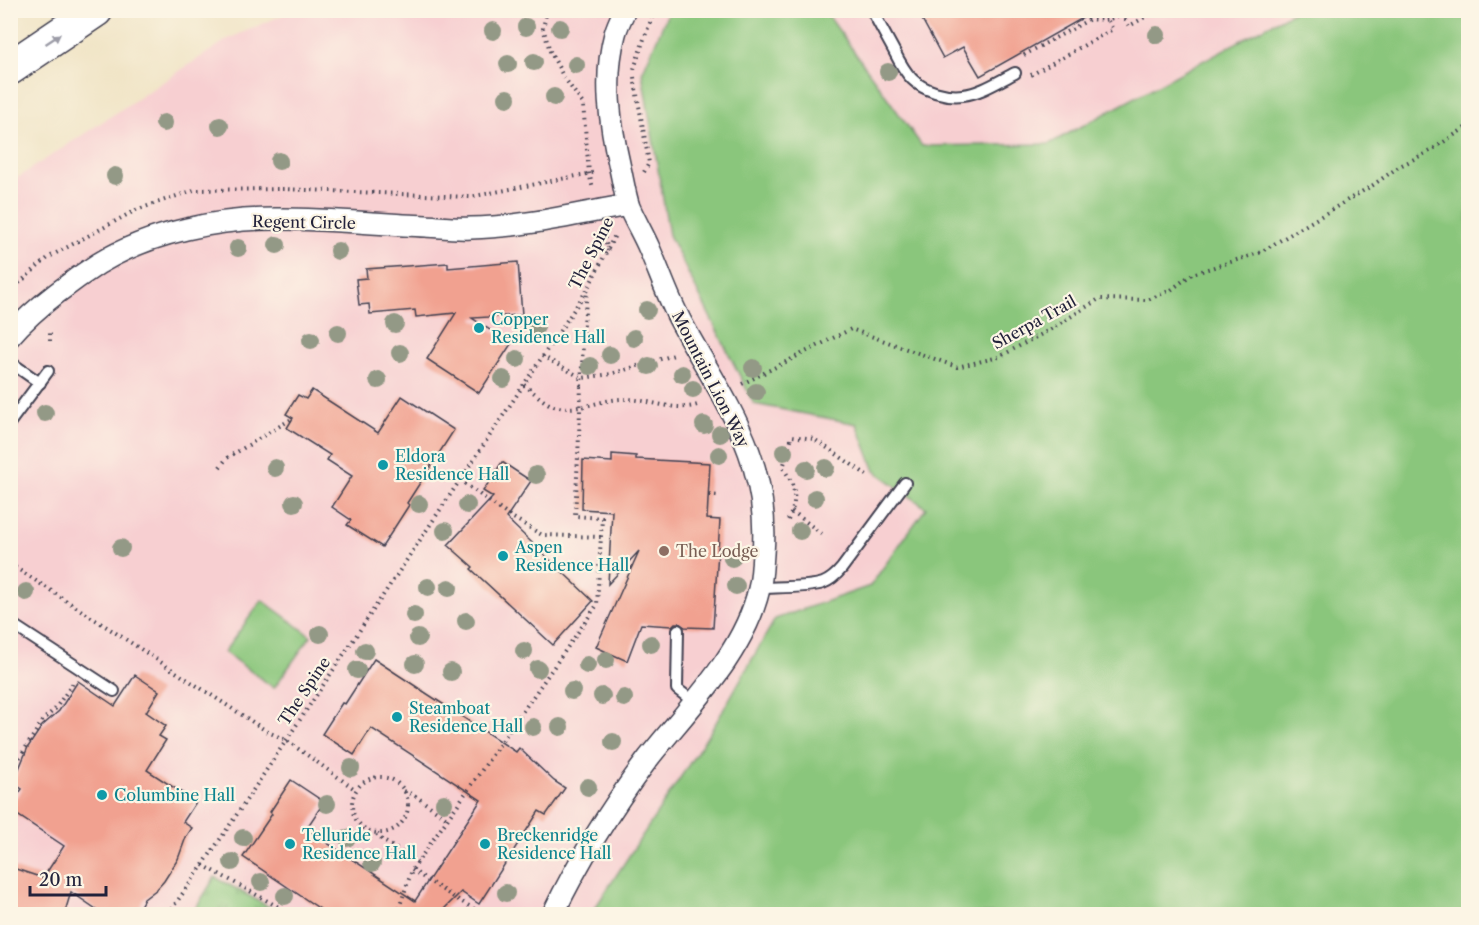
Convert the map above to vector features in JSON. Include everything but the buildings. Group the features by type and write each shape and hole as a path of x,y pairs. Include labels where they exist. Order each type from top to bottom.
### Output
{"main road":[{"path":"10,68 96,10"}],"street":[{"name":"Mountain Lion Way","path":"553,915 613,808 727,659 747,623 760,588 764,540 762,498 755,467 741,432 723,394 681,321 628,205 613,137 609,86 615,33 625,10"},
{"name":"Regent Circle","path":"10,336 43,304 99,263 134,246 188,229 246,220 281,219 471,228 513,225 628,205"}],"lane":[{"path":"872,10 903,68 918,84 946,94 963,95 975,92 1015,73"},
{"path":"10,362 40,384"},
{"path":"10,422 48,371"},
{"path":"760,588 823,584 831,579 843,568 905,483"},
{"path":"10,622 114,691"},
{"path":"678,630 677,690 694,702"}],"path":[{"path":"547,10 543,28 550,51 583,104 589,173"},
{"name":"The Spine","path":"168,915 588,290 649,163 634,72 655,10"},
{"path":"1024,55 1090,19 1108,20 1122,14 1129,26 1158,10"},
{"path":"1030,75 1113,29 1108,20"},
{"name":"Sherpa Trail","path":"524,385 552,405 574,409 600,402 626,399 692,407 723,394 851,329 957,367 999,357 1051,329 1099,298 1147,300 1171,290 1191,274 1259,253 1468,126"},
{"path":"397,915 412,870 597,605 602,518 575,516 584,323 588,290"},
{"path":"542,357 582,378 611,374 678,354"},
{"path":"220,467 226,458 293,418"},
{"path":"822,534 792,511 793,486 783,468 792,436 814,439 867,475"},
{"path":"460,480 505,513 542,535 601,537"},
{"path":"708,495 720,496"},
{"path":"10,564 268,732 286,740 356,790"},
{"path":"10,773 43,720 56,709 82,670"},
{"path":"380,777 397,784 407,799 407,808 401,824 386,833 368,831 360,825 354,817 352,808 352,799 356,790 363,783 380,777"},
{"path":"403,791 414,795 448,819"},
{"path":"377,833 382,840 418,862"},
{"path":"203,865 291,915"},
{"path":"412,870 483,915"}],"shaded area":[{"path":"294,10 1468,11 875,471 927,508 870,586 775,619 714,726 591,914 11,914 11,182 228,39"}],"green space":[{"path":"669,11 825,11 922,146 1049,144 1295,11 1468,11 1468,914 591,914 714,726 775,619 870,586 926,508 875,471 857,424 754,404 669,235 642,73"},
{"path":"262,600 311,636 274,688 224,652"},
{"path":"215,877 282,914 192,914"}],"place":[{"name":"Copper Residence Hall","path":"479,328"},
{"name":"Eldora Residence Hall","path":"383,465"},
{"name":"The Lodge","path":"664,551"},
{"name":"Aspen Residence Hall","path":"503,556"},
{"name":"Steamboat Residence Hall","path":"397,717"},
{"name":"Columbine Hall","path":"102,795"},
{"name":"Telluride Residence Hall","path":"290,844"},
{"name":"Breckenridge Residence Hall","path":"485,844"}]}
